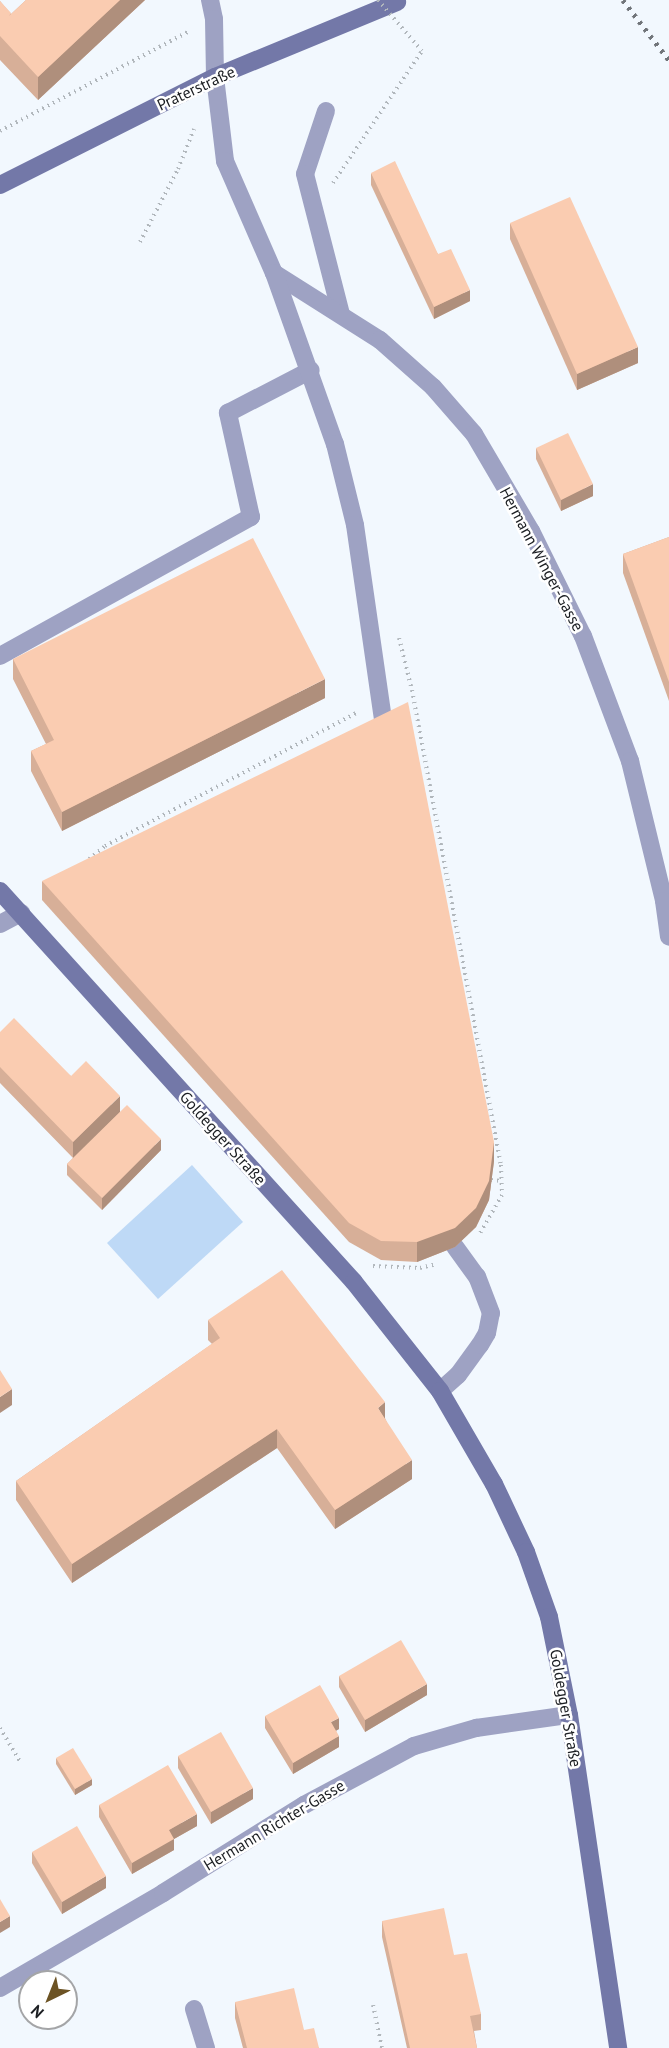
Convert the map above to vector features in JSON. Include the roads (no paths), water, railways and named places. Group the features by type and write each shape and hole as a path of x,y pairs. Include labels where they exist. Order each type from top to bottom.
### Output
{"main road":[{"name":"Praterstraße","path":"0,185 215,77 397,2"},
{"name":"Goldegger Straße","path":"0,891 354,1282 440,1391 494,1484 526,1552 549,1617 569,1715 618,2048"}],"street":[{"path":"210,0 214,19 215,77 225,161 274,273 311,370 335,444 355,525 385,732"},
{"path":"326,111 305,174 341,314"},
{"name":"Hermann Winger-Gasse","path":"274,273 380,340 433,387 474,434 531,531 583,636 630,761 664,901 669,937"},
{"path":"0,656 251,517 228,413 311,370"},
{"path":"0,924 21,913"},
{"path":"440,1391 459,1375 487,1333 490,1322 489,1303 477,1277 458,1251"},
{"name":"Hermann Richter-Gasse","path":"0,1988 163,1893 304,1805 414,1746 476,1728 569,1715"},
{"path":"194,2009 206,2048"}],"railway":[{"path":"623,0 669,60"}]}
